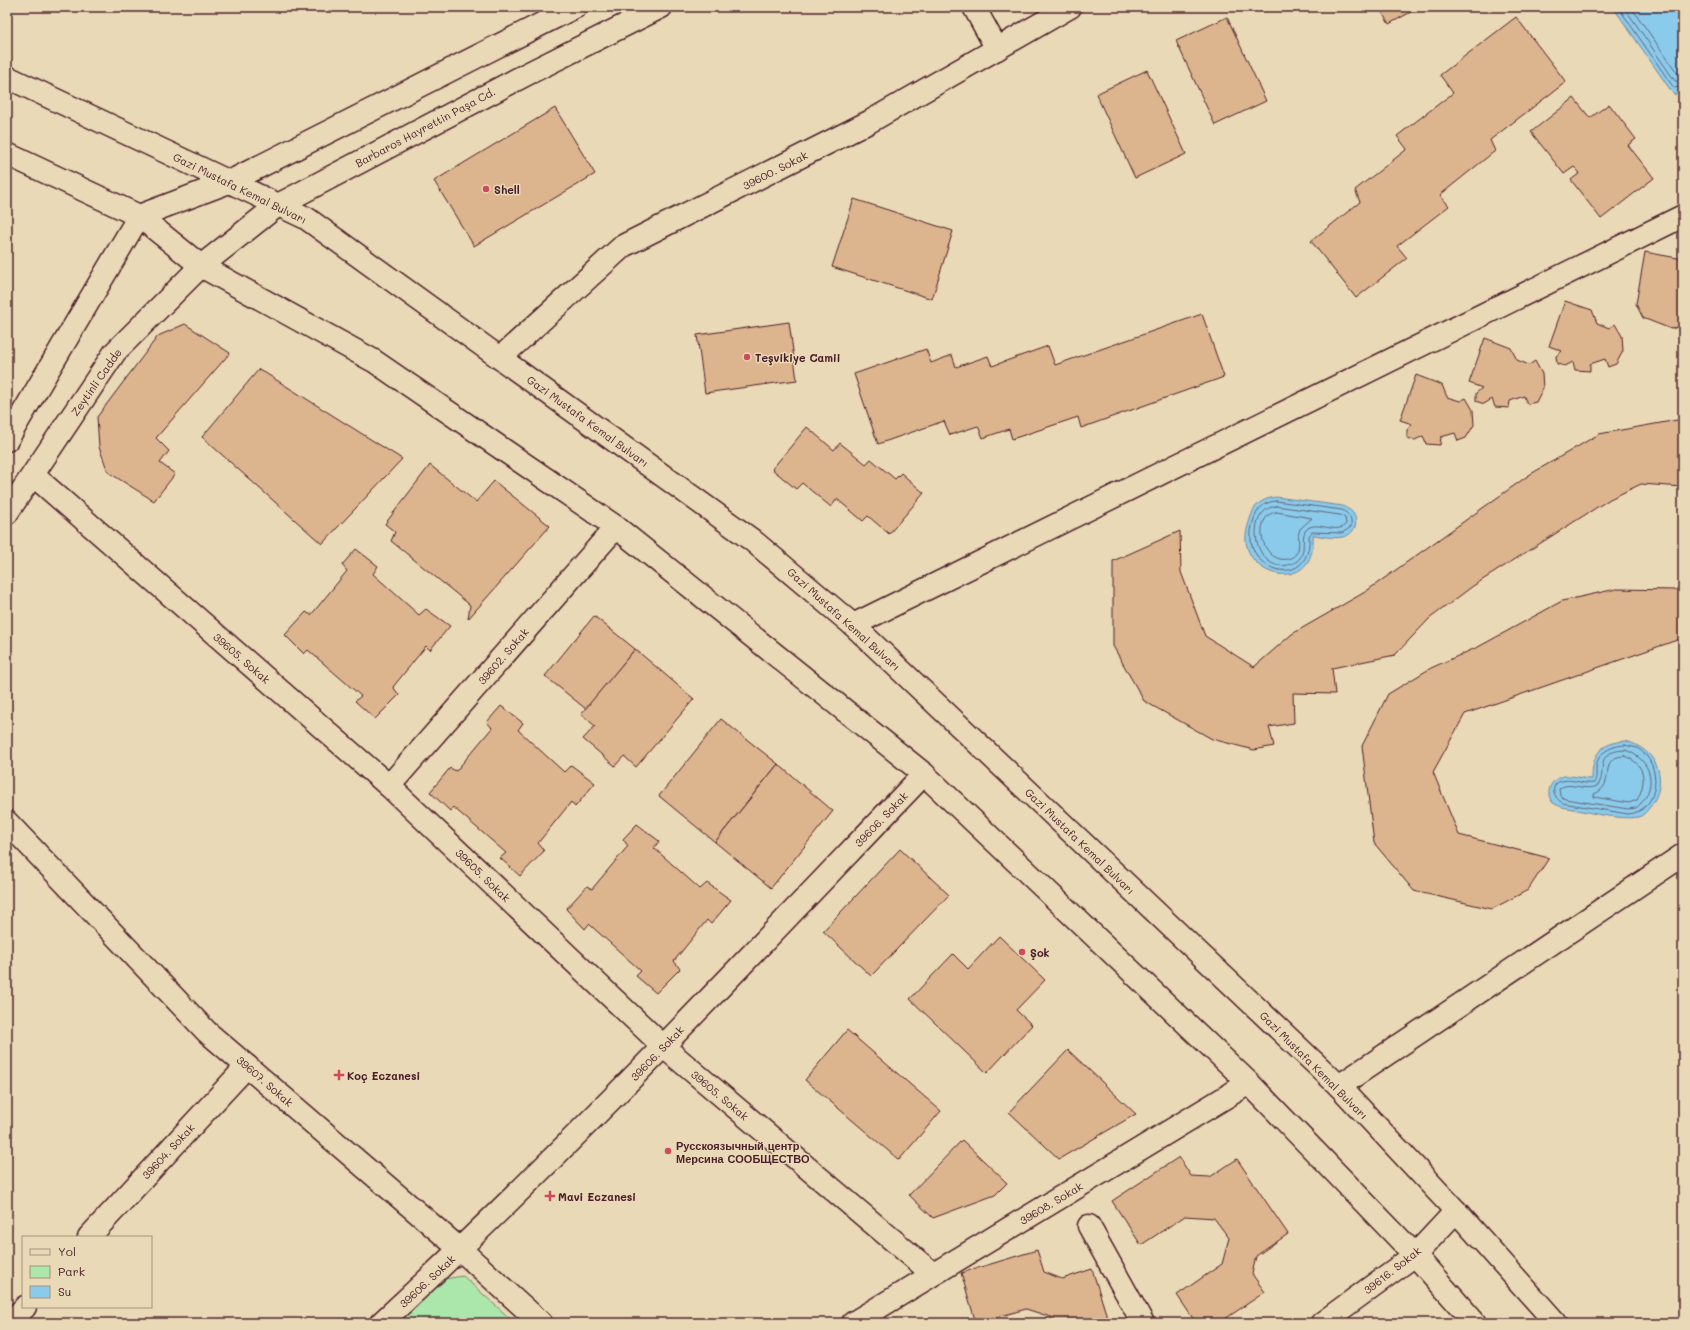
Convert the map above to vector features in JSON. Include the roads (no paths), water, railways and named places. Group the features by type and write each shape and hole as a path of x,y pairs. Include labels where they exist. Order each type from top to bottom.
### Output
{"main road":[{"path":"7,440 139,216 229,182 575,7"},
{"name":"Barbaros Hayrettin Paşa Cd.","path":"201,266 278,204 522,76 661,7"},
{"path":"974,7 996,49"},
{"name":"39600. Sokak","path":"500,358 623,246 869,122 1070,7"},
{"name":"Gazi Mustafa Kemal Bulvarı","path":"7,78 306,218 752,540 853,625 1339,1086 1456,1211 1556,1323"},
{"path":"7,154 139,216 201,266 374,361 616,527 924,774 1249,1083 1415,1255 1475,1323"},
{"path":"853,625 1683,216"},
{"name":"Zeytinli Cadde","path":"7,513 115,352 201,266"},
{"name":"39605. Sokak","path":"32,475 389,786 664,1047 933,1274"},
{"name":"39602. Sokak","path":"389,786 616,527"},
{"name":"39606. Sokak","path":"381,1323 461,1250 664,1047 924,774"},
{"name":"39607. Sokak","path":"7,822 207,1032 461,1250 541,1323"},
{"path":"1339,1086 1683,856"},
{"name":"39604. Sokak","path":"90,1236 247,1066"},
{"name":"39608. Sokak","path":"853,1323 1249,1083"},
{"name":"39616. Sokak","path":"1322,1323 1415,1255 1456,1211"},
{"path":"1089,1226 1143,1323"},
{"path":"10,1323 24,1308"}],"water":[{"path":"1613,7 1678,7 1683,14 1683,89 1674,95"},
{"path":"1276,497 1343,506 1350,510 1354,515 1356,519 1355,527 1350,534 1339,538 1313,535 1311,553 1305,566 1295,572 1282,574 1270,572 1259,565 1250,555 1246,535 1256,506 1266,499"},
{"path":"1626,741 1644,750 1656,764 1659,773 1658,793 1653,803 1644,813 1638,817 1621,818 1562,807 1553,803 1549,795 1550,786 1559,777 1567,776 1592,779 1592,770 1599,751 1610,744"}],"place":[{"name":"Shell","path":"486,189"},
{"name":"Teşvikiye Camii","path":"747,357"},
{"name":"Şok","path":"1022,952"},
{"name":"Koç Eczanesi","path":"339,1075"},
{"name":"Русскоязычный центр Мерсина СООБЩЕСТВО","path":"668,1151"},
{"name":"Mavi Eczanesi","path":"550,1196"}]}
